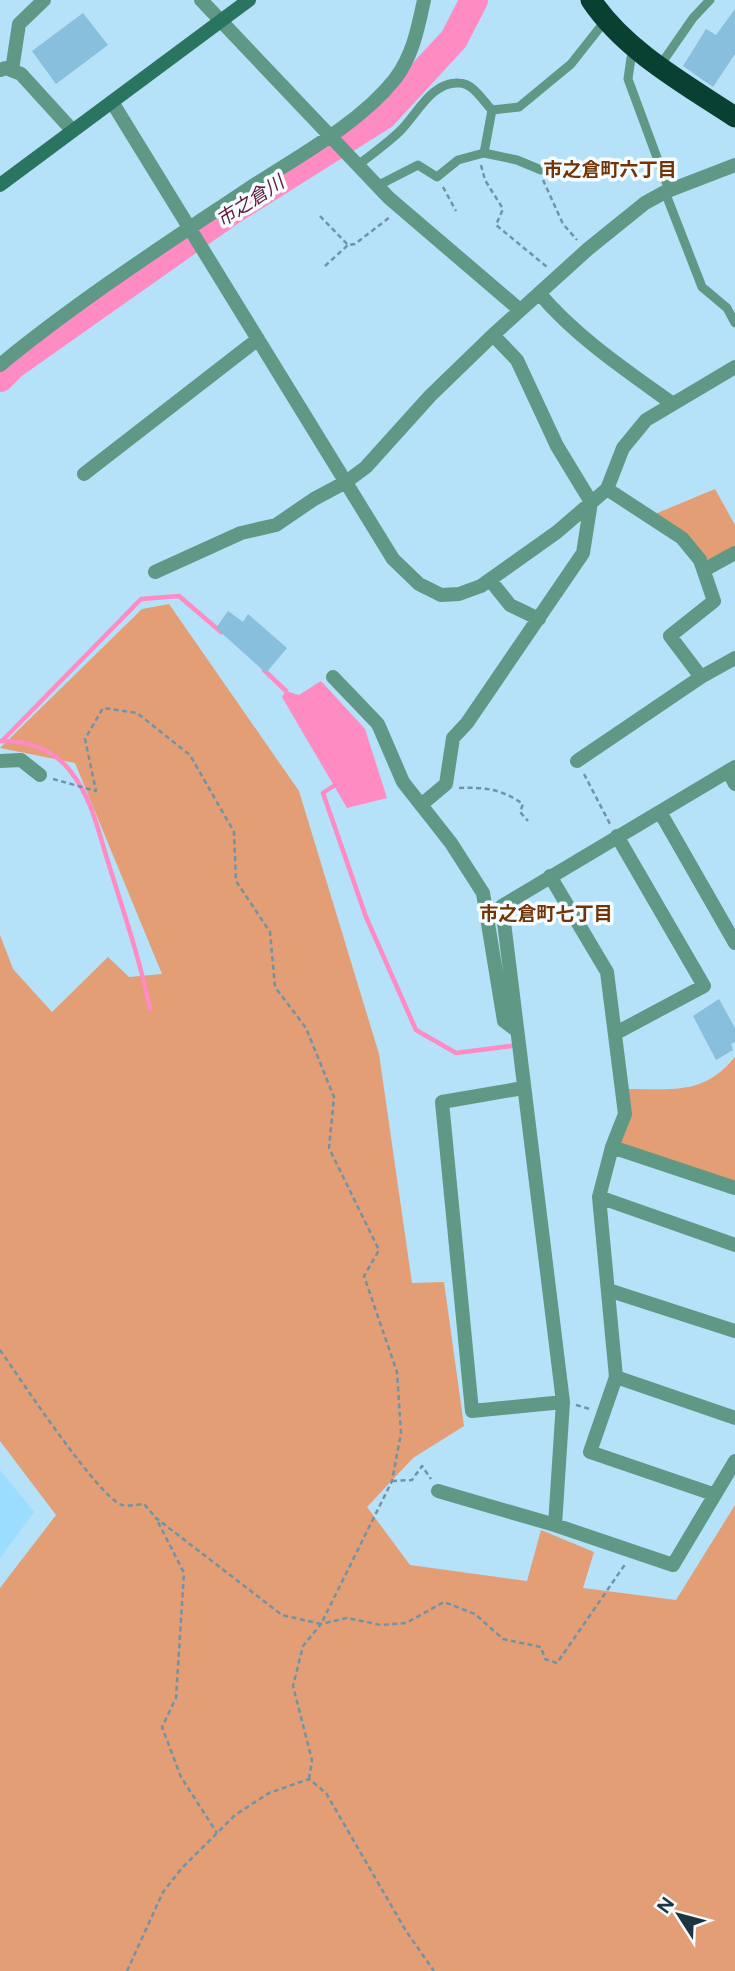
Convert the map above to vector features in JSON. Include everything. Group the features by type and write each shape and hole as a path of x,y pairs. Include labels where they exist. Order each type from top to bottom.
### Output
{"highway":[{"path":"591,0 605,21 636,48 735,117"}],"main road":[{"path":"0,185 249,0"}],"street":[{"path":"44,0 19,24 6,70 21,74 72,130"},
{"path":"201,0 377,186 520,310"},
{"path":"0,365 41,332 329,136 395,79 413,49 424,0"},
{"path":"111,102 393,559 419,584 441,595 459,594 490,580 557,532 607,489 623,448 646,420 735,368"},
{"path":"155,572 241,533 276,525 314,499 346,482 366,467 430,396 493,335 645,203 667,191 735,165"},
{"path":"539,293 555,311 619,365 673,404"},
{"path":"421,806 446,784 453,738 467,723 583,553 591,502 557,446 517,360 493,335"},
{"path":"84,474 258,339"},
{"path":"607,489 682,538 700,560 714,601 670,636 701,677"},
{"path":"704,570 735,553"},
{"path":"490,580 510,605 540,619"},
{"path":"577,761 701,677 735,658"},
{"path":"333,677 378,724 403,782 483,893 504,1021 516,1030"},
{"path":"0,761 21,760 40,775"},
{"path":"555,1525 563,1402 502,906 617,836 733,774"},
{"path":"660,812 735,943"},
{"path":"617,836 705,986 617,1033"},
{"path":"550,876 607,972 617,1033 625,1114 612,1147 599,1198 616,1377 590,1452 713,1494"},
{"path":"523,1088 442,1102 472,1411 563,1402"},
{"path":"612,1147 735,1188"},
{"path":"599,1198 735,1245"},
{"path":"608,1290 735,1331"},
{"path":"616,1377 735,1418"},
{"path":"439,1491 555,1525 673,1565 735,1461"}],"lane":[{"path":"659,66 693,18 710,0"},
{"path":"492,110 519,107 570,64 605,21"},
{"path":"636,48 628,68 631,94 702,287 727,308 735,323"},
{"path":"355,163 400,131 430,96 445,85 461,82 474,90 492,110"},
{"path":"481,154 492,110"},
{"path":"377,186 418,165 437,177 458,160 481,154 517,160 541,170"}],"path":[{"path":"481,154 485,180 503,209 496,225 559,276"},
{"path":"541,170 544,184 563,223 589,249"},
{"path":"437,177 456,211"},
{"path":"325,266 348,246 355,244 401,209"},
{"path":"320,216 348,246"},
{"path":"40,775 96,791 85,739 103,708 137,713 190,755 234,832 236,881 270,932 275,988 306,1028 334,1097 329,1148 379,1251 364,1276 397,1372 401,1433 392,1481 321,1624 303,1646 293,1686 312,1760 309,1779"},
{"path":"577,761 617,836"},
{"path":"446,784 453,788 484,787 504,791 523,804 520,812 528,821"},
{"path":"0,1350 85,1470 114,1499 122,1505 144,1504 156,1518 282,1615 321,1624 347,1618 381,1625 406,1623 444,1602 475,1614 503,1639 541,1647 545,1659 557,1663 619,1577 633,1550"},
{"path":"563,1402 604,1412"},
{"path":"392,1481 412,1480 422,1466"},
{"path":"156,1518 184,1573 176,1698 162,1727 181,1777 217,1833"},
{"path":"128,1971 163,1892 217,1833 235,1815 269,1793 309,1779"},
{"path":"309,1779 326,1793 406,1931 434,1971"}],"shaded area":[{"path":"715,489 735,525 735,547 708,563 655,514"},
{"path":"169,604 299,791 379,1054 412,1283 444,1282 464,1426 413,1458 367,1507 410,1565 527,1581 541,1530 594,1552 583,1588 676,1600 735,1505 735,1971 0,1971 0,1588 56,1515 0,1441 0,935 13,969 52,1012 108,957 129,977 162,974 75,763 0,748 142,609"},
{"path":"321,681 365,729 387,798 347,808 282,697 286,691 299,695"},
{"path":"735,1057 735,1188 612,1147 623,1089 685,1088 710,1079"},
{"path":"0,1470 34,1512 0,1558"}],"building":[{"path":"735,9 735,54 713,87 683,66 706,29 716,35"},
{"path":"83,13 108,45 56,84 32,51"},
{"path":"228,611 243,622 248,614 287,648 266,673 216,628"},
{"path":"719,999 735,1028 735,1042 731,1044 733,1050 716,1060 693,1016"}],"waterway":[{"name":"市之倉川","path":"0,378 13,365 230,212 383,116 454,39 474,0"},
{"path":"2,741 141,599 179,596 221,632"},
{"path":"264,670 286,691"},
{"path":"1,741 31,745 48,752 57,757 78,782 98,829 150,1009"},
{"path":"335,785 323,793 366,917 416,1030 456,1053 511,1046"}],"district":[{"name":"市之倉町六丁目","path":"610,169"},
{"name":"市之倉町七丁目","path":"546,913"}]}
